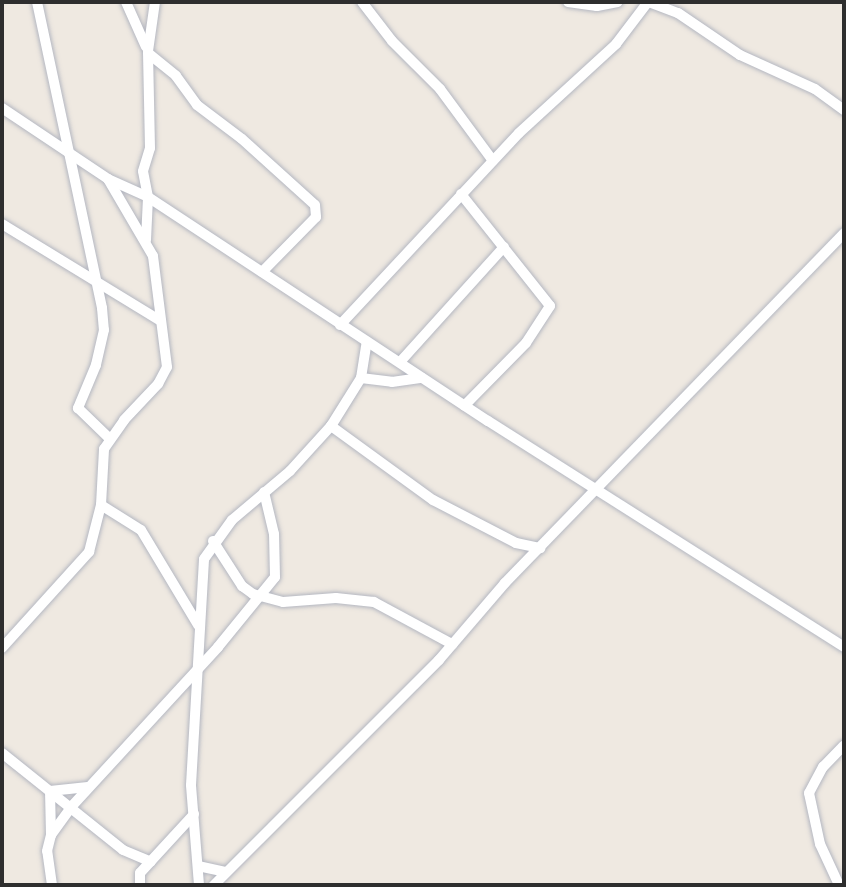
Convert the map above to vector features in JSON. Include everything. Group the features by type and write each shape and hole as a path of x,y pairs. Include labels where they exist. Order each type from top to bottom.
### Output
{"street":[{"path":"37,2 104,330 96,365 78,408 109,438"},
{"path":"126,2 148,52 176,76 197,105 242,139 315,205 316,217 262,272"},
{"path":"146,240 148,197 143,171 150,148 148,52 155,2"},
{"path":"362,2 392,41 440,89 493,161"},
{"path":"568,2 611,3"},
{"path":"340,325 493,161 616,44 649,2 678,13 740,55 815,89 844,110"},
{"path":"2,108 108,179 148,197 464,406 844,647"},
{"path":"2,648 89,552 101,505 104,449 109,438 164,374 157,269 146,240 108,179"},
{"path":"461,194 545,295 548,315 464,406"},
{"path":"2,224 162,321"},
{"path":"214,885 452,644 540,548 844,233"},
{"path":"400,362 504,247"},
{"path":"200,885 191,785 197,751 193,707 204,559 214,541 264,492 299,463 331,426 361,378 367,341"},
{"path":"361,378 391,382 422,378"},
{"path":"331,426 433,500 516,543 540,548"},
{"path":"51,835 88,787 197,671 259,597 276,569 274,534 264,492"},
{"path":"101,505 128,517 141,530 198,625"},
{"path":"214,541 242,586 259,597 283,602 336,598 374,602 452,644"},
{"path":"839,885 820,845 809,793 823,767 844,745"},
{"path":"4,757 72,806 123,850 151,862"},
{"path":"50,791 88,787"},
{"path":"49,884 47,851 51,835 50,791"},
{"path":"140,885 137,878 194,814"},
{"path":"198,866 226,872"}]}
